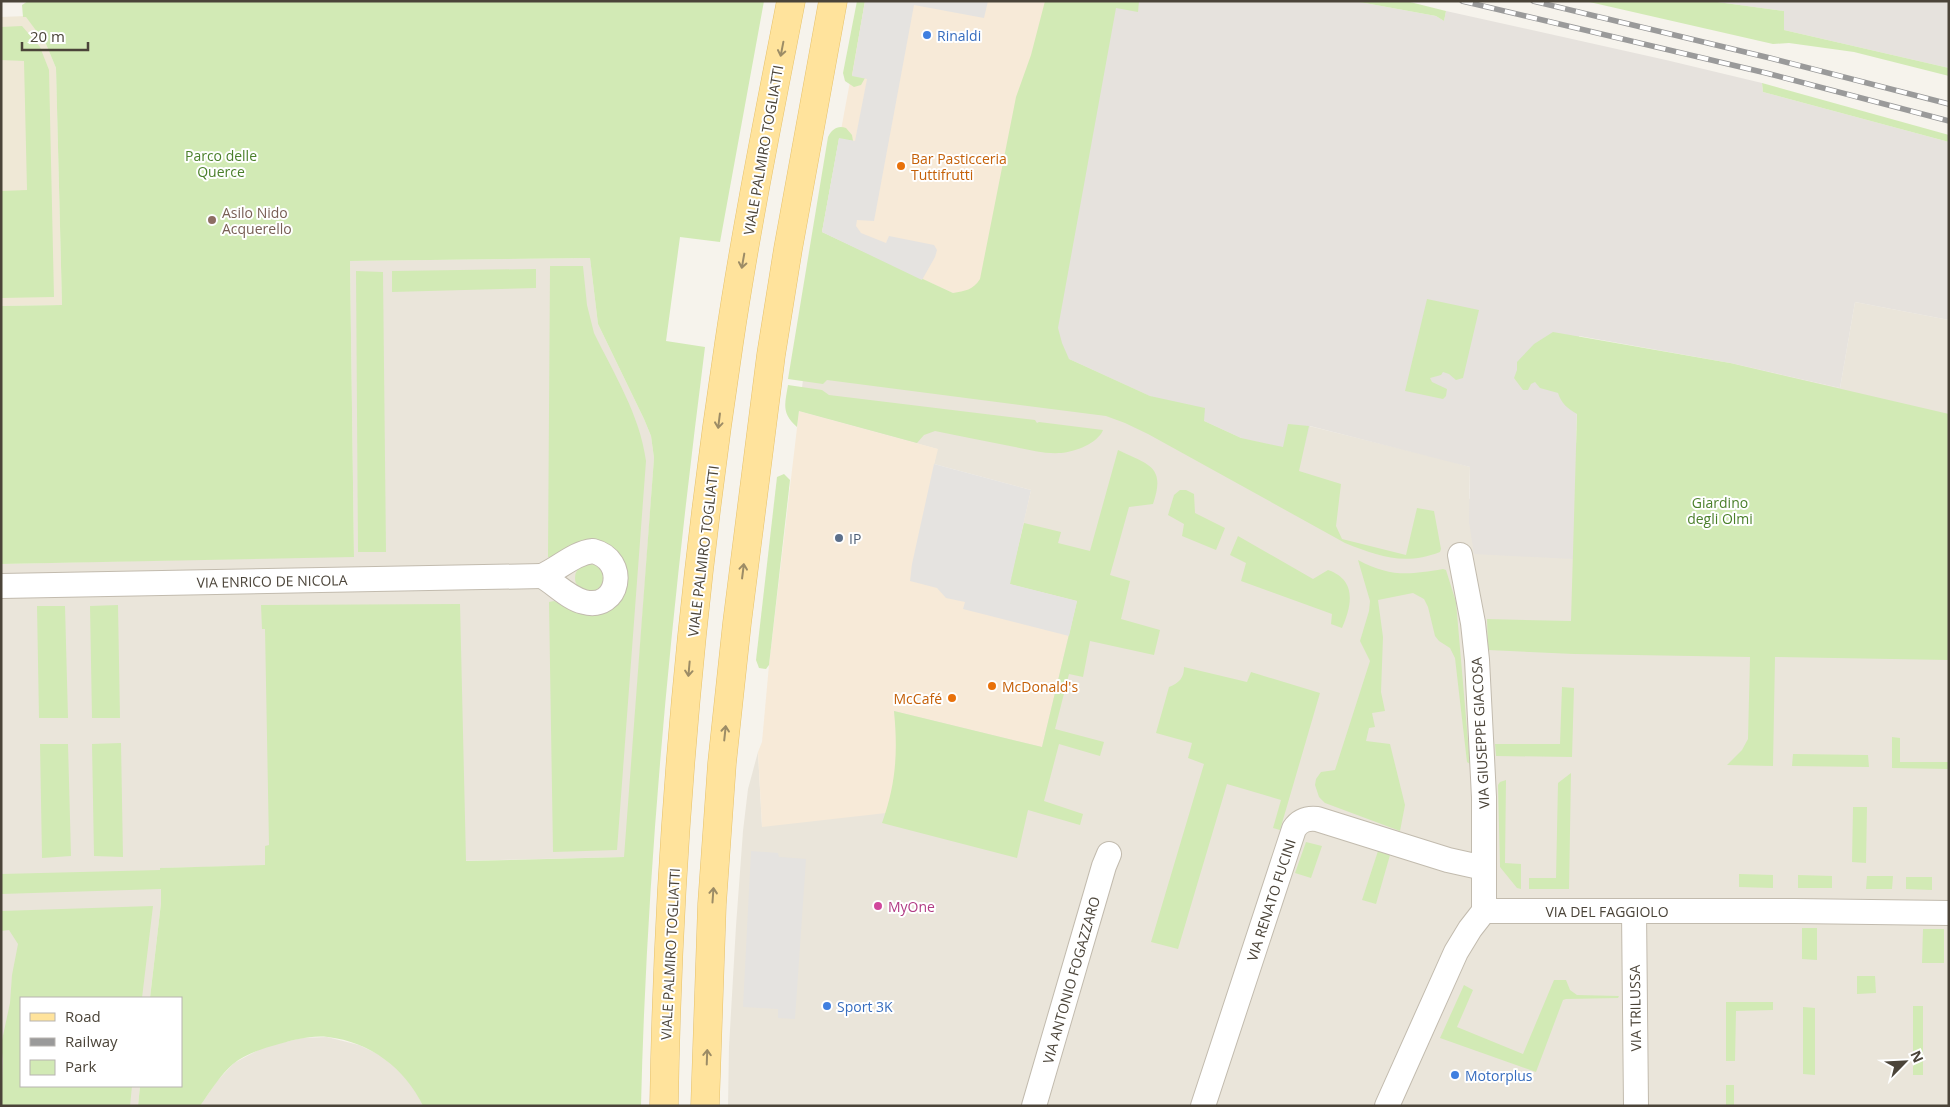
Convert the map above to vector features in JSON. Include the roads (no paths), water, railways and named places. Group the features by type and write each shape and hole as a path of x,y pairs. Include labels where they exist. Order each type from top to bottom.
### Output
{"main road":[{"name":"VIALE PALMIRO TOGLIATTI","path":"664,1106 665,1039 676,829 695,601 729,343 766,128 791,1"},
{"path":"705,1106 712,904 722,763 738,613 760,436 779,307 833,1"}],"street":[{"name":"VIA GIUSEPPE GIACOSA","path":"1460,555 1474,623 1484,797 1484,911"},
{"name":"VIA ENRICO DE NICOLA","path":"1,586 542,576"},
{"name":"VIA RENATO FUCINI","path":"1203,1106 1291,838 1298,823 1311,818 1317,819 1448,860 1484,868"},
{"name":"VIA ANTONIO FOGAZZARO","path":"1034,1106 1109,854"},
{"name":"VIA DEL FAGGIOLO","path":"1484,911 1949,913"},
{"path":"1387,1106 1456,952 1484,911"},
{"name":"VIA TRILUSSA","path":"1634,911 1636,1106"}],"railway":[{"path":"1462,1 1766,73 1949,121"},
{"path":"1533,1 1770,58 1949,104"}],"place":[{"name":"Rinaldi","path":"927,35"},
{"name":"Bar Pasticceria Tuttifrutti","path":"901,166"},
{"name":"Asilo Nido Acquerello","path":"212,220"},
{"name":"IP","path":"839,538"},
{"name":"McDonald's","path":"992,686"},
{"name":"McCafé","path":"952,698"},
{"name":"MyOne","path":"878,906"},
{"name":"Sport 3K","path":"827,1006"},
{"name":"Motorplus","path":"1455,1075"}],"park label":[{"name":"Parco delle Querce","path":"221,164"},
{"name":"Giardino degli Olmi","path":"1720,510"}]}
